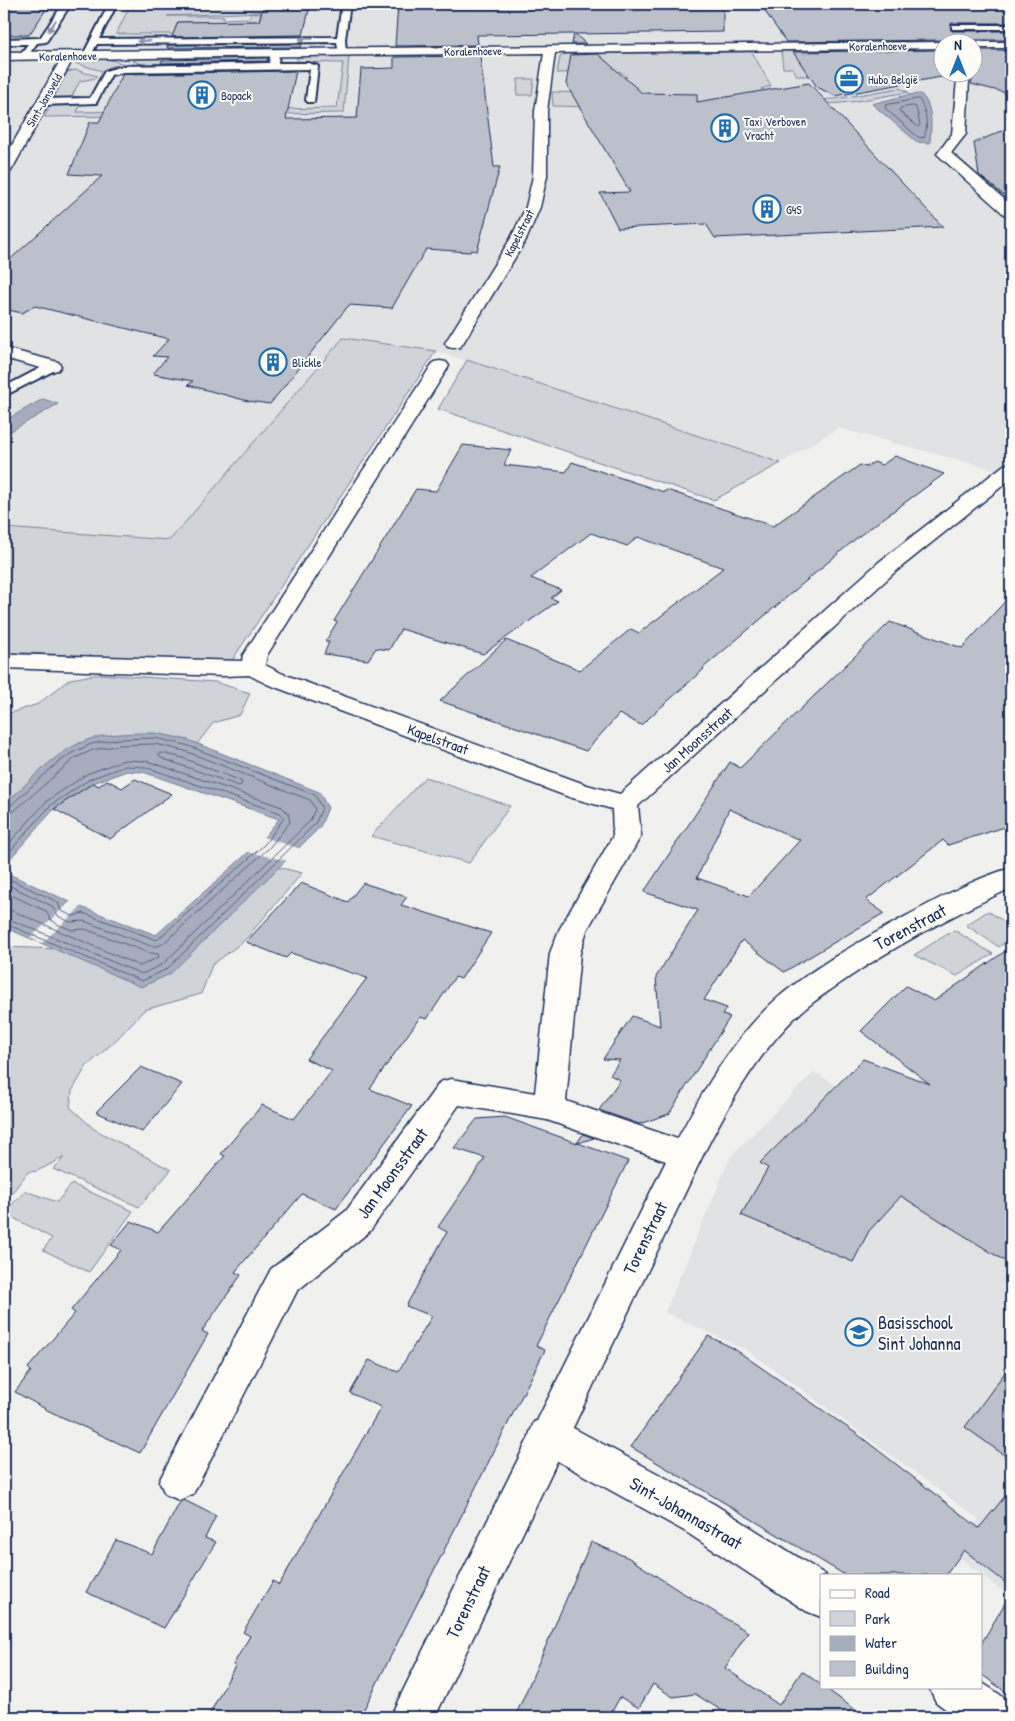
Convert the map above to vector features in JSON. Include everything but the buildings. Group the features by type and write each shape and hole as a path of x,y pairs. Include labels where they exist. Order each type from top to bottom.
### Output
{"street":[{"path":"982,44 1011,45"},
{"name":"Koralenhoeve","path":"4,56 932,45"},
{"name":"Kapelstraat","path":"454,343 519,238 533,207 540,176 541,111 550,50"},
{"name":"Sint-Jansveld","path":"4,171 69,56"},
{"path":"963,82 959,134 944,154 1011,213"},
{"path":"4,353 52,366"},
{"path":"253,668 255,654 440,366"},
{"name":"Jan Moonsstraat","path":"625,804 888,567 1011,469"},
{"name":"Kapelstraat","path":"4,661 224,669 253,668 275,679 578,791 625,804"},
{"path":"549,1108 565,953 573,930 627,836 625,804"},
{"name":"Torenstraat","path":"412,1717 686,1155 712,1105 742,1058 776,1018 816,985 874,946 926,916 1008,881"},
{"name":"Jan Moonsstraat","path":"179,1481 284,1280 358,1221 451,1091 549,1108 686,1155"},
{"name":"Sint-Johannastraat","path":"548,1435 700,1518 820,1595"},
{"path":"952,1688 993,1717"}],"lane":[{"path":"4,42 43,40 67,4"},
{"path":"87,55 113,4"},
{"path":"342,52 341,38 346,4"},
{"path":"961,32 955,27 1011,27"},
{"path":"94,42 341,38"},
{"path":"24,56 34,41"},
{"path":"273,66 275,53"},
{"path":"122,55 121,59 144,68"},
{"path":"43,102 93,102 108,73 123,69 273,66 308,66 315,68 311,100"},
{"path":"4,392 52,366"}],"shaded area":[{"path":"4,4 1011,4 1011,458 996,470 838,428 781,463 436,351 343,338 170,540 4,528"},
{"name":"Basisschool Sint Johanna","path":"814,1072 1011,1188 1011,1598 953,1552 979,1519 750,1352 665,1312 731,1156"}],"green space":[{"path":"131,4 264,4 262,12 167,16 224,16 223,19 249,18 251,13 261,13 259,21 178,22 173,34 116,34"},
{"path":"887,49 889,52 905,52 903,49 924,49 929,56 899,61 800,62 809,76 797,76 793,68 783,68 781,51"},
{"path":"752,52 771,86 761,89 789,102 835,99 899,88 908,92 851,102 751,111 553,106 552,92 617,94 602,79 627,77 621,72 557,73 560,57 566,54"},
{"path":"303,56 349,56 344,113 44,117 52,105 80,104 77,112 337,108 343,63 299,62 296,58"},
{"path":"245,57 253,59 253,62 142,64 133,61 138,59"},
{"path":"104,58 128,65 112,66 102,71 74,63 78,60"},
{"path":"76,70 97,76 96,78 80,81 72,96 79,97 67,100 53,99 67,72"},
{"path":"518,79 534,79 532,95 517,95"},
{"path":"343,338 436,351 231,662 4,652 4,528 170,540"},
{"path":"467,360 781,463 714,500 438,409"},
{"path":"99,674 215,682 250,693 240,715 213,723 188,756 137,756 16,800 4,799 4,715 38,704 70,679"},
{"path":"425,777 510,806 469,863 371,836"},
{"path":"270,865 302,873 244,941 212,965 201,994 144,1010 117,1039 86,1067 72,1091 70,1107 94,1129 171,1170 139,1207 53,1169 65,1157 37,1171 28,1172 4,1203 4,947 86,950 121,958"},
{"path":"988,911 1011,926 1011,938 999,947 966,925"},
{"path":"954,930 993,954 957,976 914,955"},
{"path":"72,1184 133,1211 89,1272 43,1250 52,1238 4,1213 25,1191 57,1202"}],"water":[{"path":"921,94 930,111 930,143 917,142 872,104 907,95"},
{"path":"43,399 58,404 4,435 4,421"},
{"path":"156,733 188,740 319,792 328,808 320,827 170,974 141,987 4,927 4,805 54,759 78,744 90,739 106,736","holes":["127,771 143,772 279,819 261,841 156,935 81,907 75,912 64,906 70,902 11,875 6,867 8,861 54,809 93,783"]}],"pier":[{"path":"263,837 301,849 288,861 248,852"},
{"path":"70,902 72,903 68,906 75,909 79,906 81,907 42,943 30,938"}],"place":[{"name":"Hubo België","path":"849,79"},
{"name":"Bopack","path":"202,95"},
{"name":"Taxi Verboven Vracht","path":"725,128"},
{"name":"G4S","path":"767,209"},
{"name":"Blickle","path":"273,362"},
{"name":"Basisschool Sint Johanna","path":"859,1332"}]}
